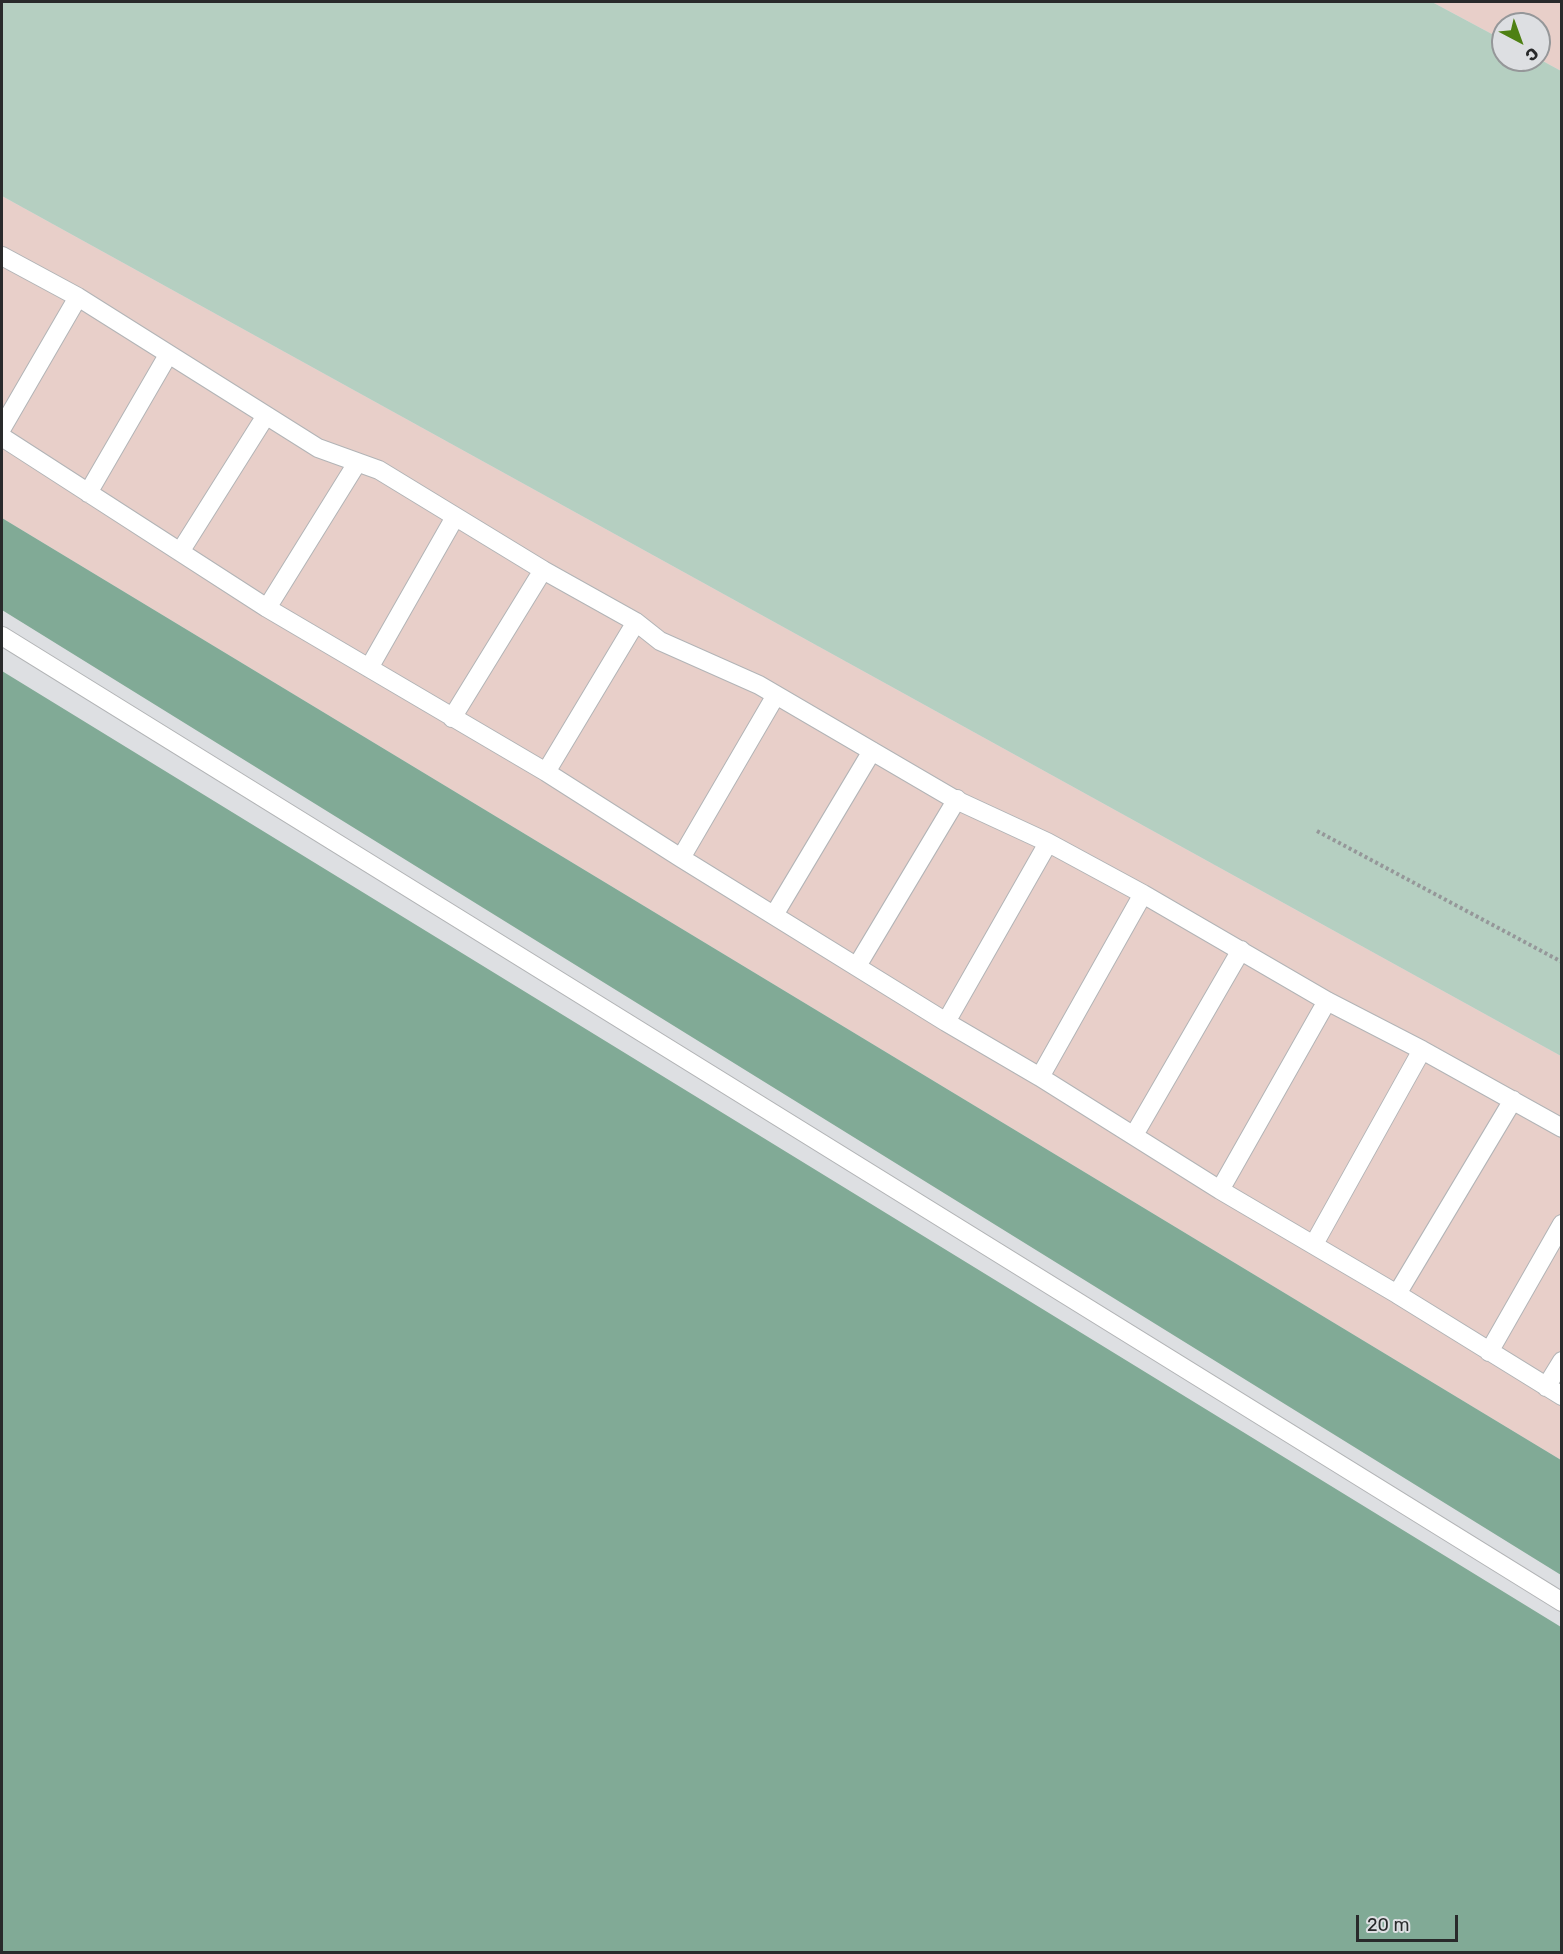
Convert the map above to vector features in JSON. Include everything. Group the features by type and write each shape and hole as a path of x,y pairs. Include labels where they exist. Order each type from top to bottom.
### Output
{"lane":[{"path":"2,256 78,297 265,417 318,448 379,471 543,570 636,622 660,641 759,685 957,799 1048,843 1143,894 1327,1001 1422,1050 1562,1128"},
{"path":"2,428 78,297"},
{"path":"88,493 168,355"},
{"path":"180,552 265,417"},
{"path":"2,437 267,608 546,772 946,1022 1040,1077 1220,1190 1397,1294 1554,1392 1562,1361"},
{"path":"267,608 357,463"},
{"path":"369,668 455,517"},
{"path":"452,718 543,570"},
{"path":"546,772 636,622"},
{"path":"2,636 1562,1602"},
{"path":"681,858 776,695"},
{"path":"774,915 872,751"},
{"path":"857,966 957,799"},
{"path":"946,1022 1048,843"},
{"path":"1040,1077 1143,894"},
{"path":"1134,1135 1241,950"},
{"path":"1220,1190 1327,1001"},
{"path":"1314,1244 1422,1050"},
{"path":"1397,1294 1513,1100"},
{"path":"1490,1352 1562,1224"}],"path":[{"path":"1317,831 1562,962"}],"shaded area":[{"path":"1432,2 1561,2 1561,71 1551,66 1551,12 1491,12 1491,34"},
{"path":"2,196 1561,1056 1561,1460 2,518"}],"green space":[{"path":"2,2 1432,2 1491,34 1491,72 1551,72 1551,66 1561,71 1561,1056 2,196"},
{"path":"2,518 1561,1460 1561,1575 2,610"},
{"path":"2,671 1561,1627 1561,1952 2,1952"}]}
